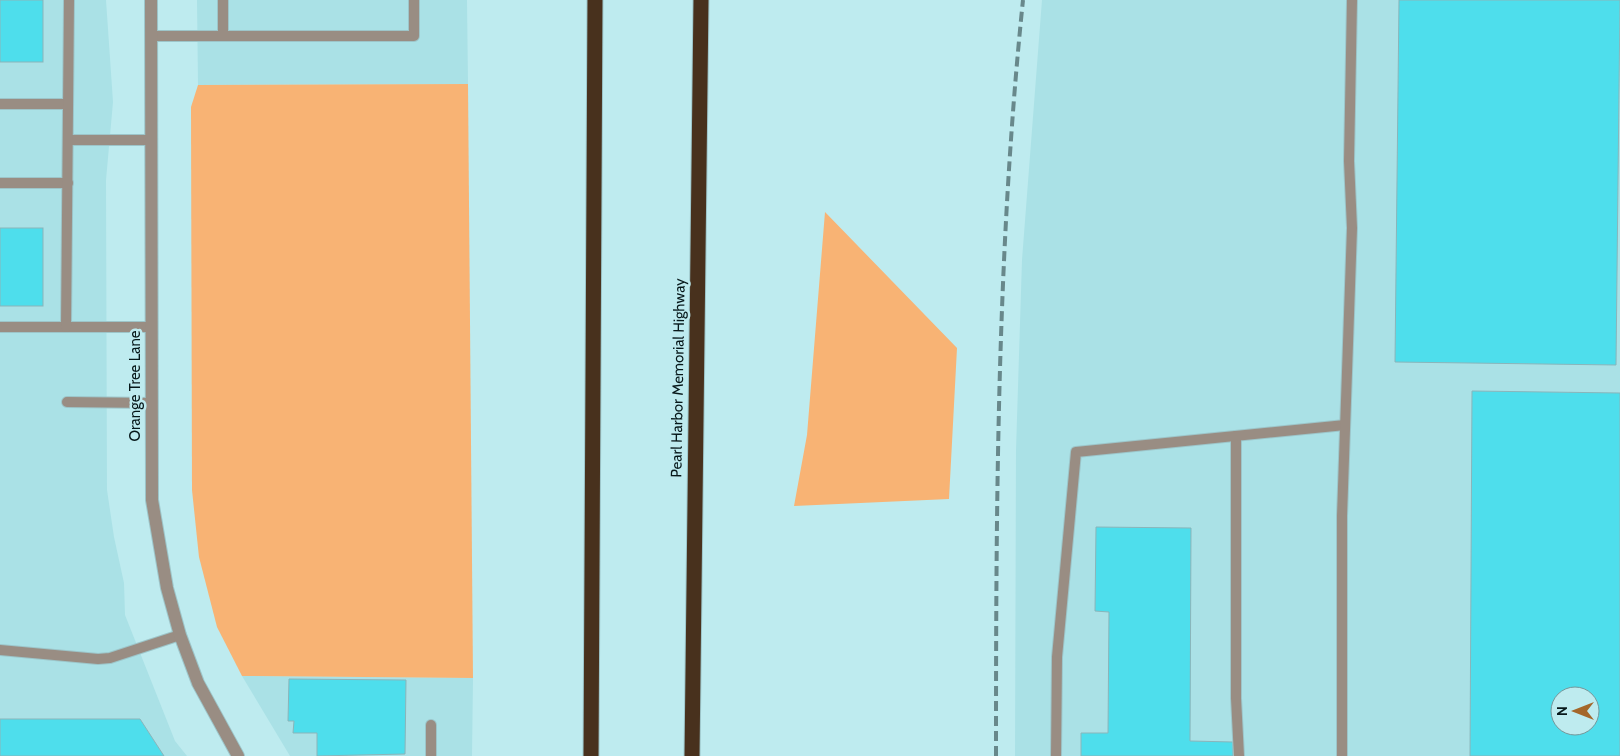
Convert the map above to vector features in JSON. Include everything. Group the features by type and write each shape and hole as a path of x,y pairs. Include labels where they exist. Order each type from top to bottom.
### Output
{"highway":[{"path":"591,756 595,0"},
{"name":"Pearl Harbor Memorial Highway","path":"692,756 692,608 701,0"},
{"path":"692,608 702,756"}],"street":[{"name":"Orange Tree Lane","path":"151,0 152,500 167,588 180,635 198,683 238,756"}],"lane":[{"path":"66,328 69,0"},
{"path":"223,0 223,36"},
{"path":"151,36 414,36 414,0"},
{"path":"1342,756 1342,516 1352,228 1349,161 1352,0"},
{"path":"0,104 68,104"},
{"path":"68,140 150,140"},
{"path":"0,183 68,183"},
{"path":"0,326 66,328 151,327"},
{"path":"67,402 151,403"},
{"path":"1056,756 1057,657 1076,452 1345,425"},
{"path":"1236,436 1236,698 1239,756"},
{"path":"0,650 98,659 110,658 180,635"},
{"path":"431,725 431,756"}],"shaded area":[{"path":"0,0 106,0 113,102 106,180 107,490 114,537 124,583 125,615 175,741 187,756 0,756"},
{"path":"197,0 467,0 468,84 198,85"},
{"path":"1042,0 1620,0 1620,756 1015,756 1016,450 1022,260"},
{"path":"468,84 473,678 242,676 217,627 199,557 192,490 191,107 198,85"},
{"path":"825,212 957,348 949,499 794,506 807,435"},
{"path":"242,676 473,678 472,756 290,756"}],"building":[{"path":"0,0 43,0 43,62 0,62"},
{"path":"1399,0 1620,0 1616,365 1395,362"},
{"path":"0,228 43,228 43,306 0,306"},
{"path":"1472,391 1620,393 1620,756 1470,756"},
{"path":"1096,527 1191,528 1190,741 1233,742 1233,756 1081,756 1081,733 1108,733 1109,612 1095,611"},
{"path":"289,679 406,680 405,754 317,756 317,733 293,733 294,721 288,721"},
{"path":"0,719 140,719 164,756 0,756"}],"railway":[{"path":"996,756 998,472 1003,283 1014,94 1023,0"}]}
